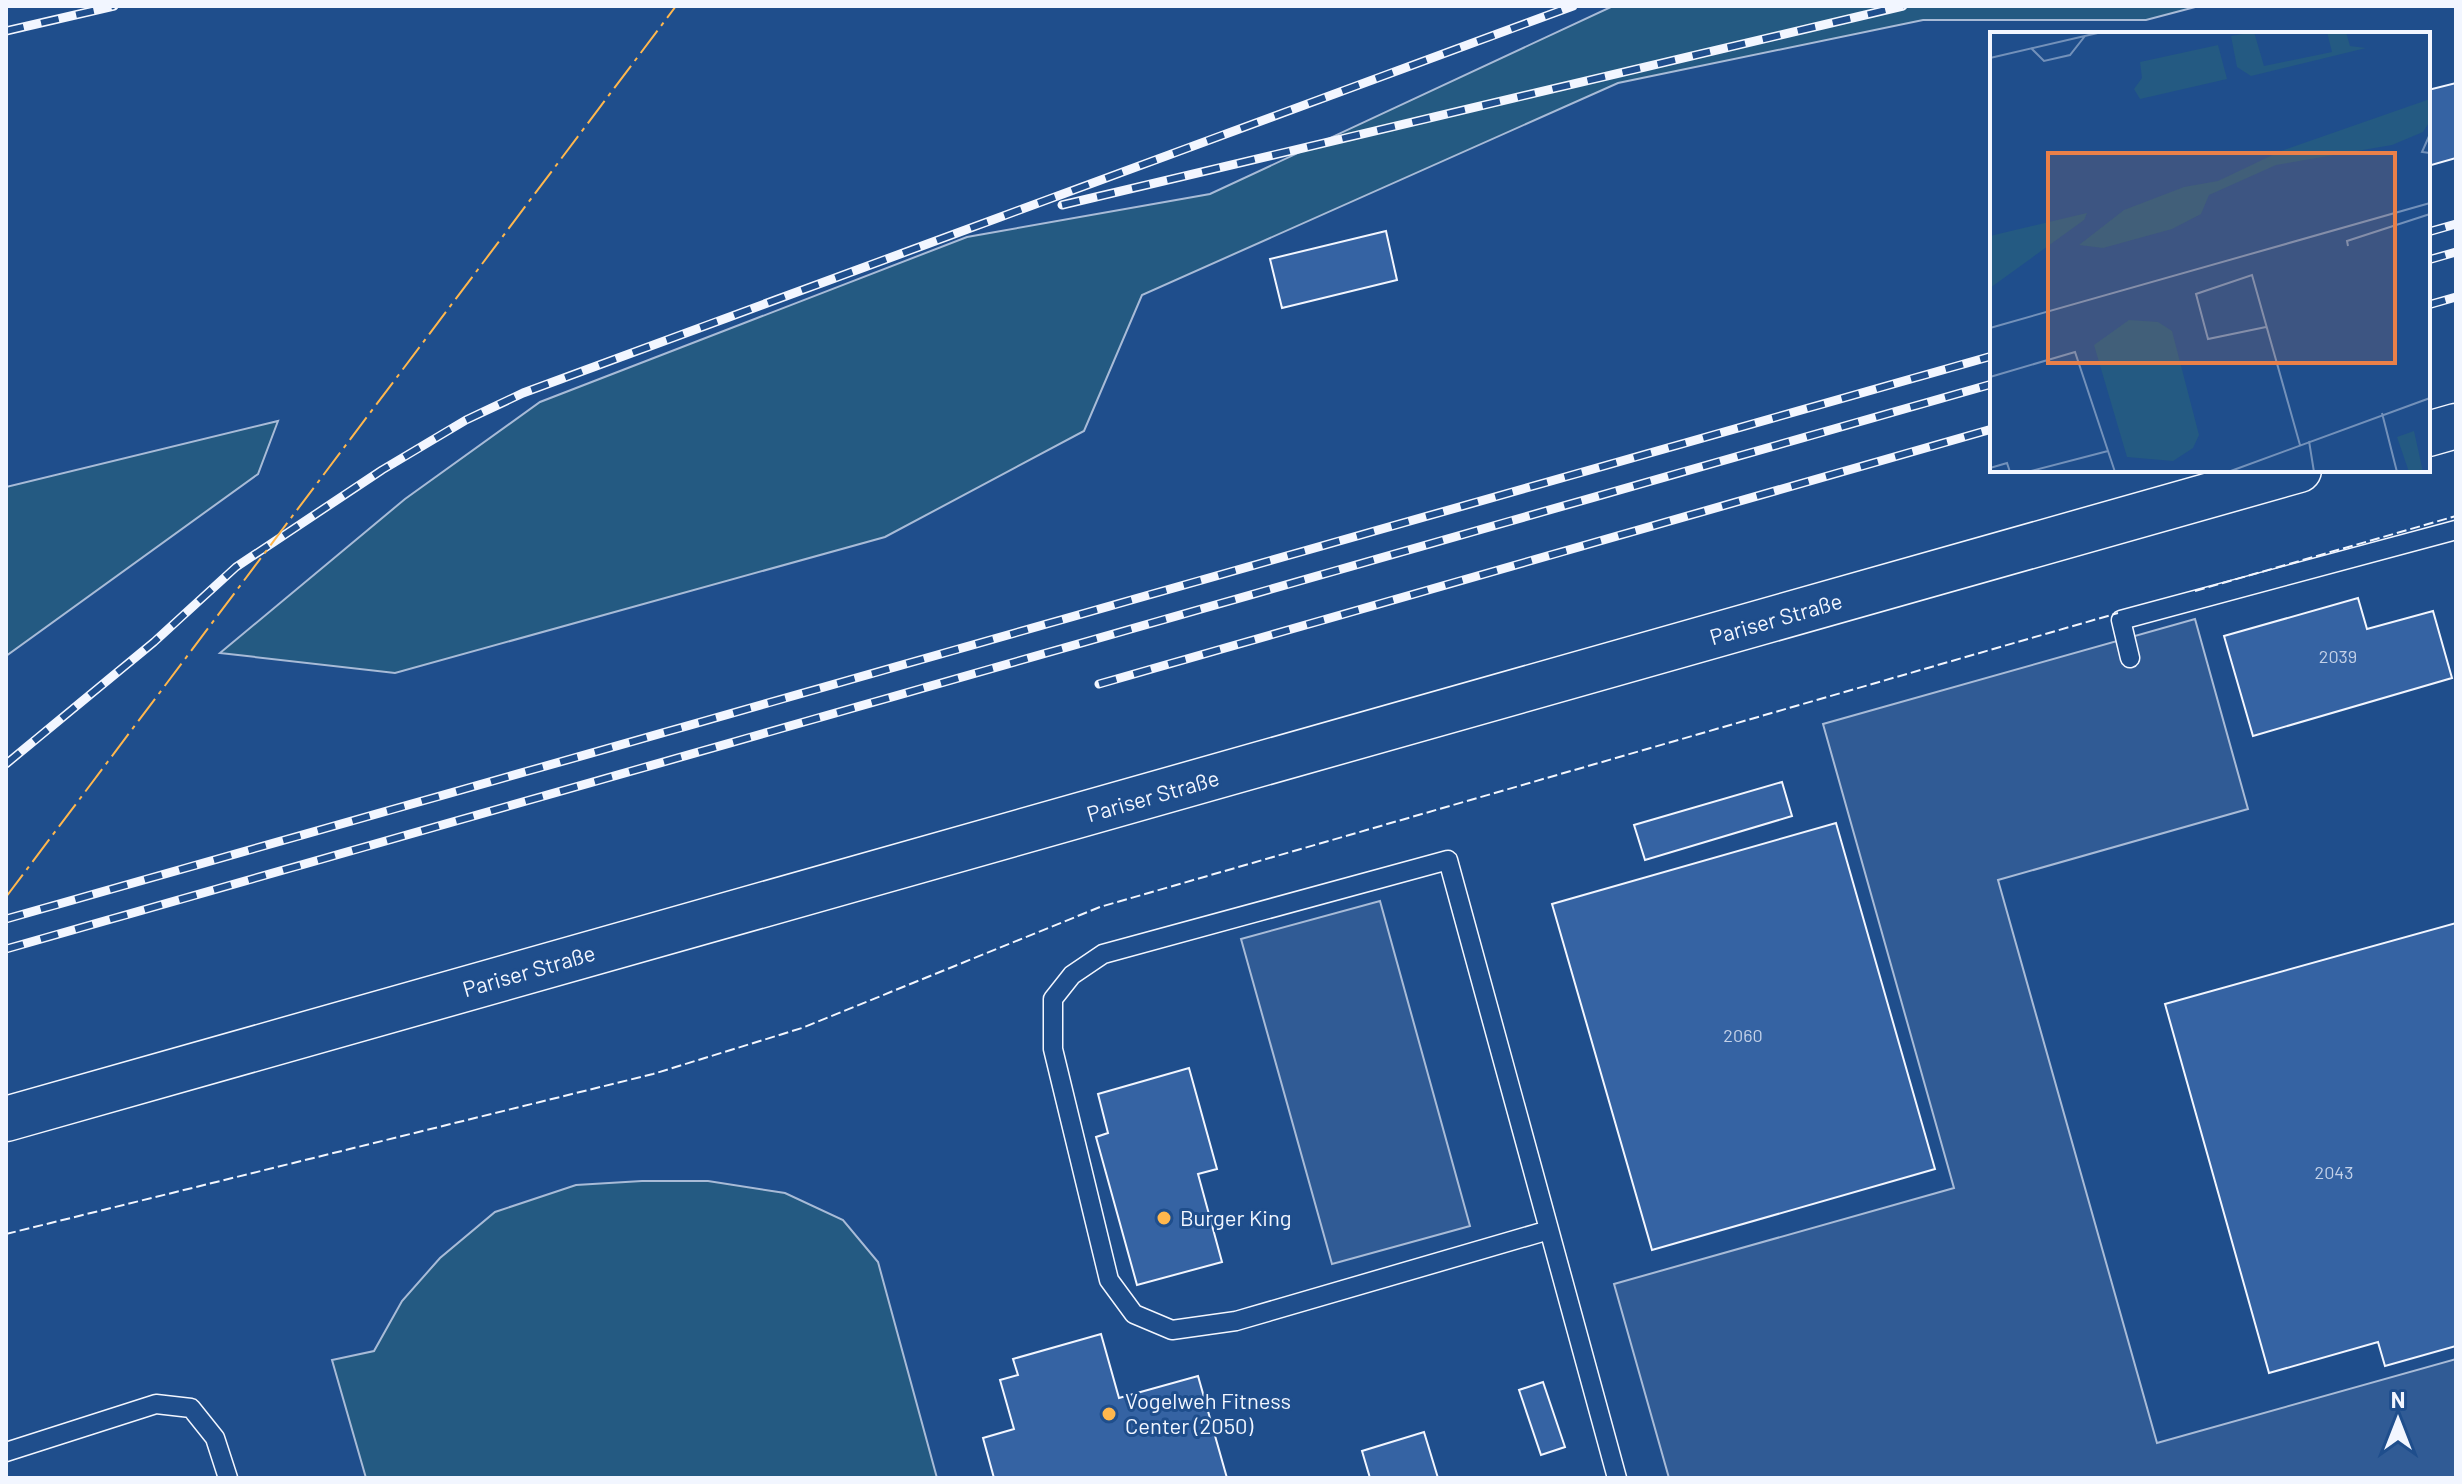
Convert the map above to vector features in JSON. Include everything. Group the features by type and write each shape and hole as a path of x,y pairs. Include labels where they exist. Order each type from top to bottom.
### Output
{"main road":[{"path":"2430,433 2456,426"},
{"name":"Pariser Straße","path":"6,1119 2292,472"}],"lane":[{"path":"2130,658 2121,620 2456,530"},
{"path":"1549,1230 1236,1321 1172,1330 1134,1314 1109,1280 1053,1049 1053,999 1072,975 1103,954 1448,860 1617,1478"},
{"path":"6,1452 156,1404 191,1408 215,1438 228,1478"}],"shaded area":[{"path":"1613,6 2199,6 2146,20 1923,20 1618,83 1142,295 1084,431 885,537 395,673 220,653 405,499 540,402 967,237 1210,194"},
{"path":"278,421 258,474 6,656 6,487"},
{"path":"2195,619 2248,809 1998,880 2157,1443 2456,1359 2456,1478 1669,1478 1614,1284 1954,1188 1823,724"},
{"path":"1380,901 1470,1226 1332,1264 1241,939"},
{"path":"708,1181 785,1193 843,1220 878,1262 937,1478 366,1478 332,1360 374,1351 402,1301 440,1258 495,1212 576,1185"}],"building":[{"path":"2456,83 2456,158 2430,165 2430,90"},
{"path":"1386,231 1397,280 1282,308 1270,259"},
{"path":"2358,598 2367,629 2433,611 2452,678 2253,736 2224,636"},
{"path":"1782,782 1792,816 1645,860 1634,825"},
{"path":"1836,823 1935,1169 1652,1250 1552,904"},
{"path":"2456,923 2456,1346 2385,1366 2378,1342 2269,1373 2165,1004"},
{"name":"Burger King","path":"1189,1068 1217,1169 1198,1174 1222,1262 1137,1285 1096,1137 1108,1133 1098,1094"},
{"name":"Vogelweh Fitness Center (2050)","path":"1101,1334 1119,1398 1198,1376 1227,1478 994,1478 983,1438 1014,1429 1000,1380 1018,1375 1013,1359"},
{"path":"1543,1382 1565,1447 1541,1455 1519,1390"},
{"path":"1424,1432 1438,1478 1370,1478 1362,1451"}],"railway":[{"path":"6,31 114,6"},
{"path":"6,764 154,642 236,567 382,470 466,420 523,393 1573,6"},
{"path":"1062,205 1903,6"},
{"path":"2430,231 2456,224"},
{"path":"2430,259 2456,252"},
{"path":"2430,304 2456,297"},
{"path":"6,919 1990,357"},
{"path":"6,949 1990,385"},
{"path":"1099,684 1990,430"}],"fence":[{"path":"2195,591 2456,516"},
{"path":"6,1234 653,1074 802,1028 1100,907 2118,613"}],"power":[{"path":"6,897 676,6"}],"place":[{"name":"Burger King","path":"1164,1218"},
{"name":"Vogelweh Fitness Center (2050)","path":"1109,1414"}]}
